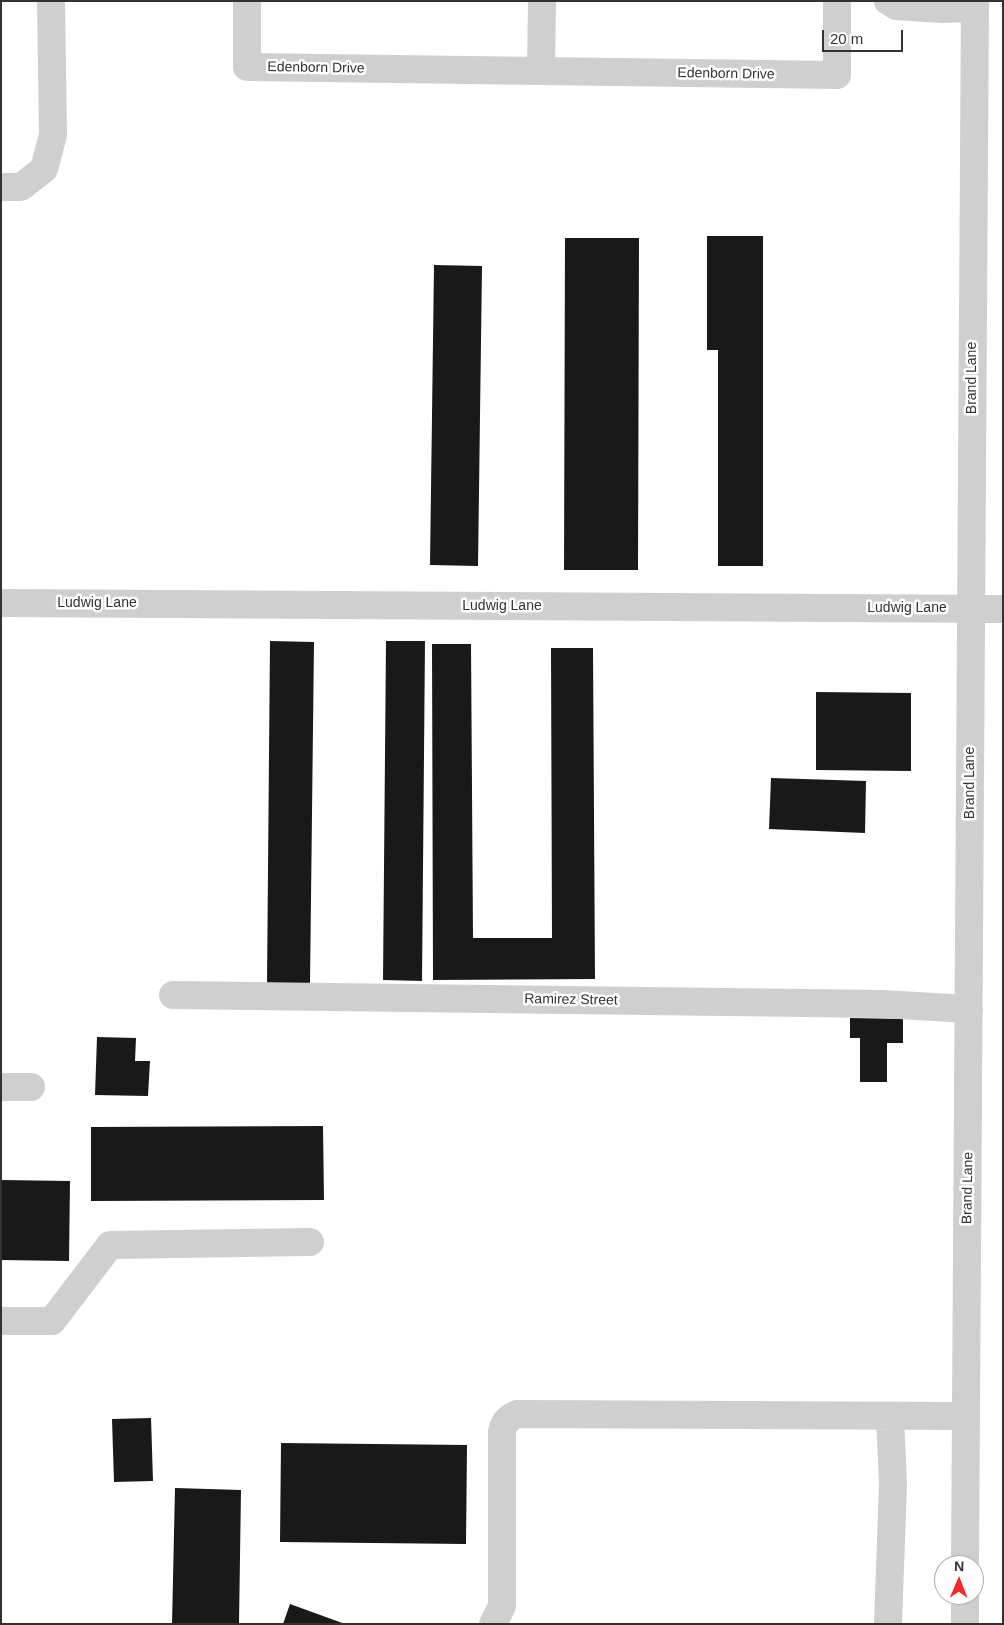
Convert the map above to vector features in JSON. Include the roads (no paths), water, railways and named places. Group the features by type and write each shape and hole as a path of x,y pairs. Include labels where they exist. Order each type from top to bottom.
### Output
{"street":[{"path":"1,187 21,187 44,170 53,135 51,1"},
{"name":"Edenborn Drive","path":"247,1 247,67 837,75 837,1"},
{"path":"541,71 542,1"},
{"path":"888,1 896,6 945,9 975,5"},
{"name":"Brand Lane","path":"965,1555 975,5"},
{"name":"Ludwig Lane","path":"1,603 1003,609"},
{"name":"Ramirez Street","path":"173,995 882,1004 969,1009"},
{"path":"1,1086 31,1087"},
{"path":"1,1321 52,1321 110,1245 310,1242"},
{"path":"493,1624 502,1606 502,1432 504,1423 510,1417 517,1414 966,1416"},
{"path":"888,1624 893,1484 890,1416"},
{"path":"965,1605 965,1624"}]}
